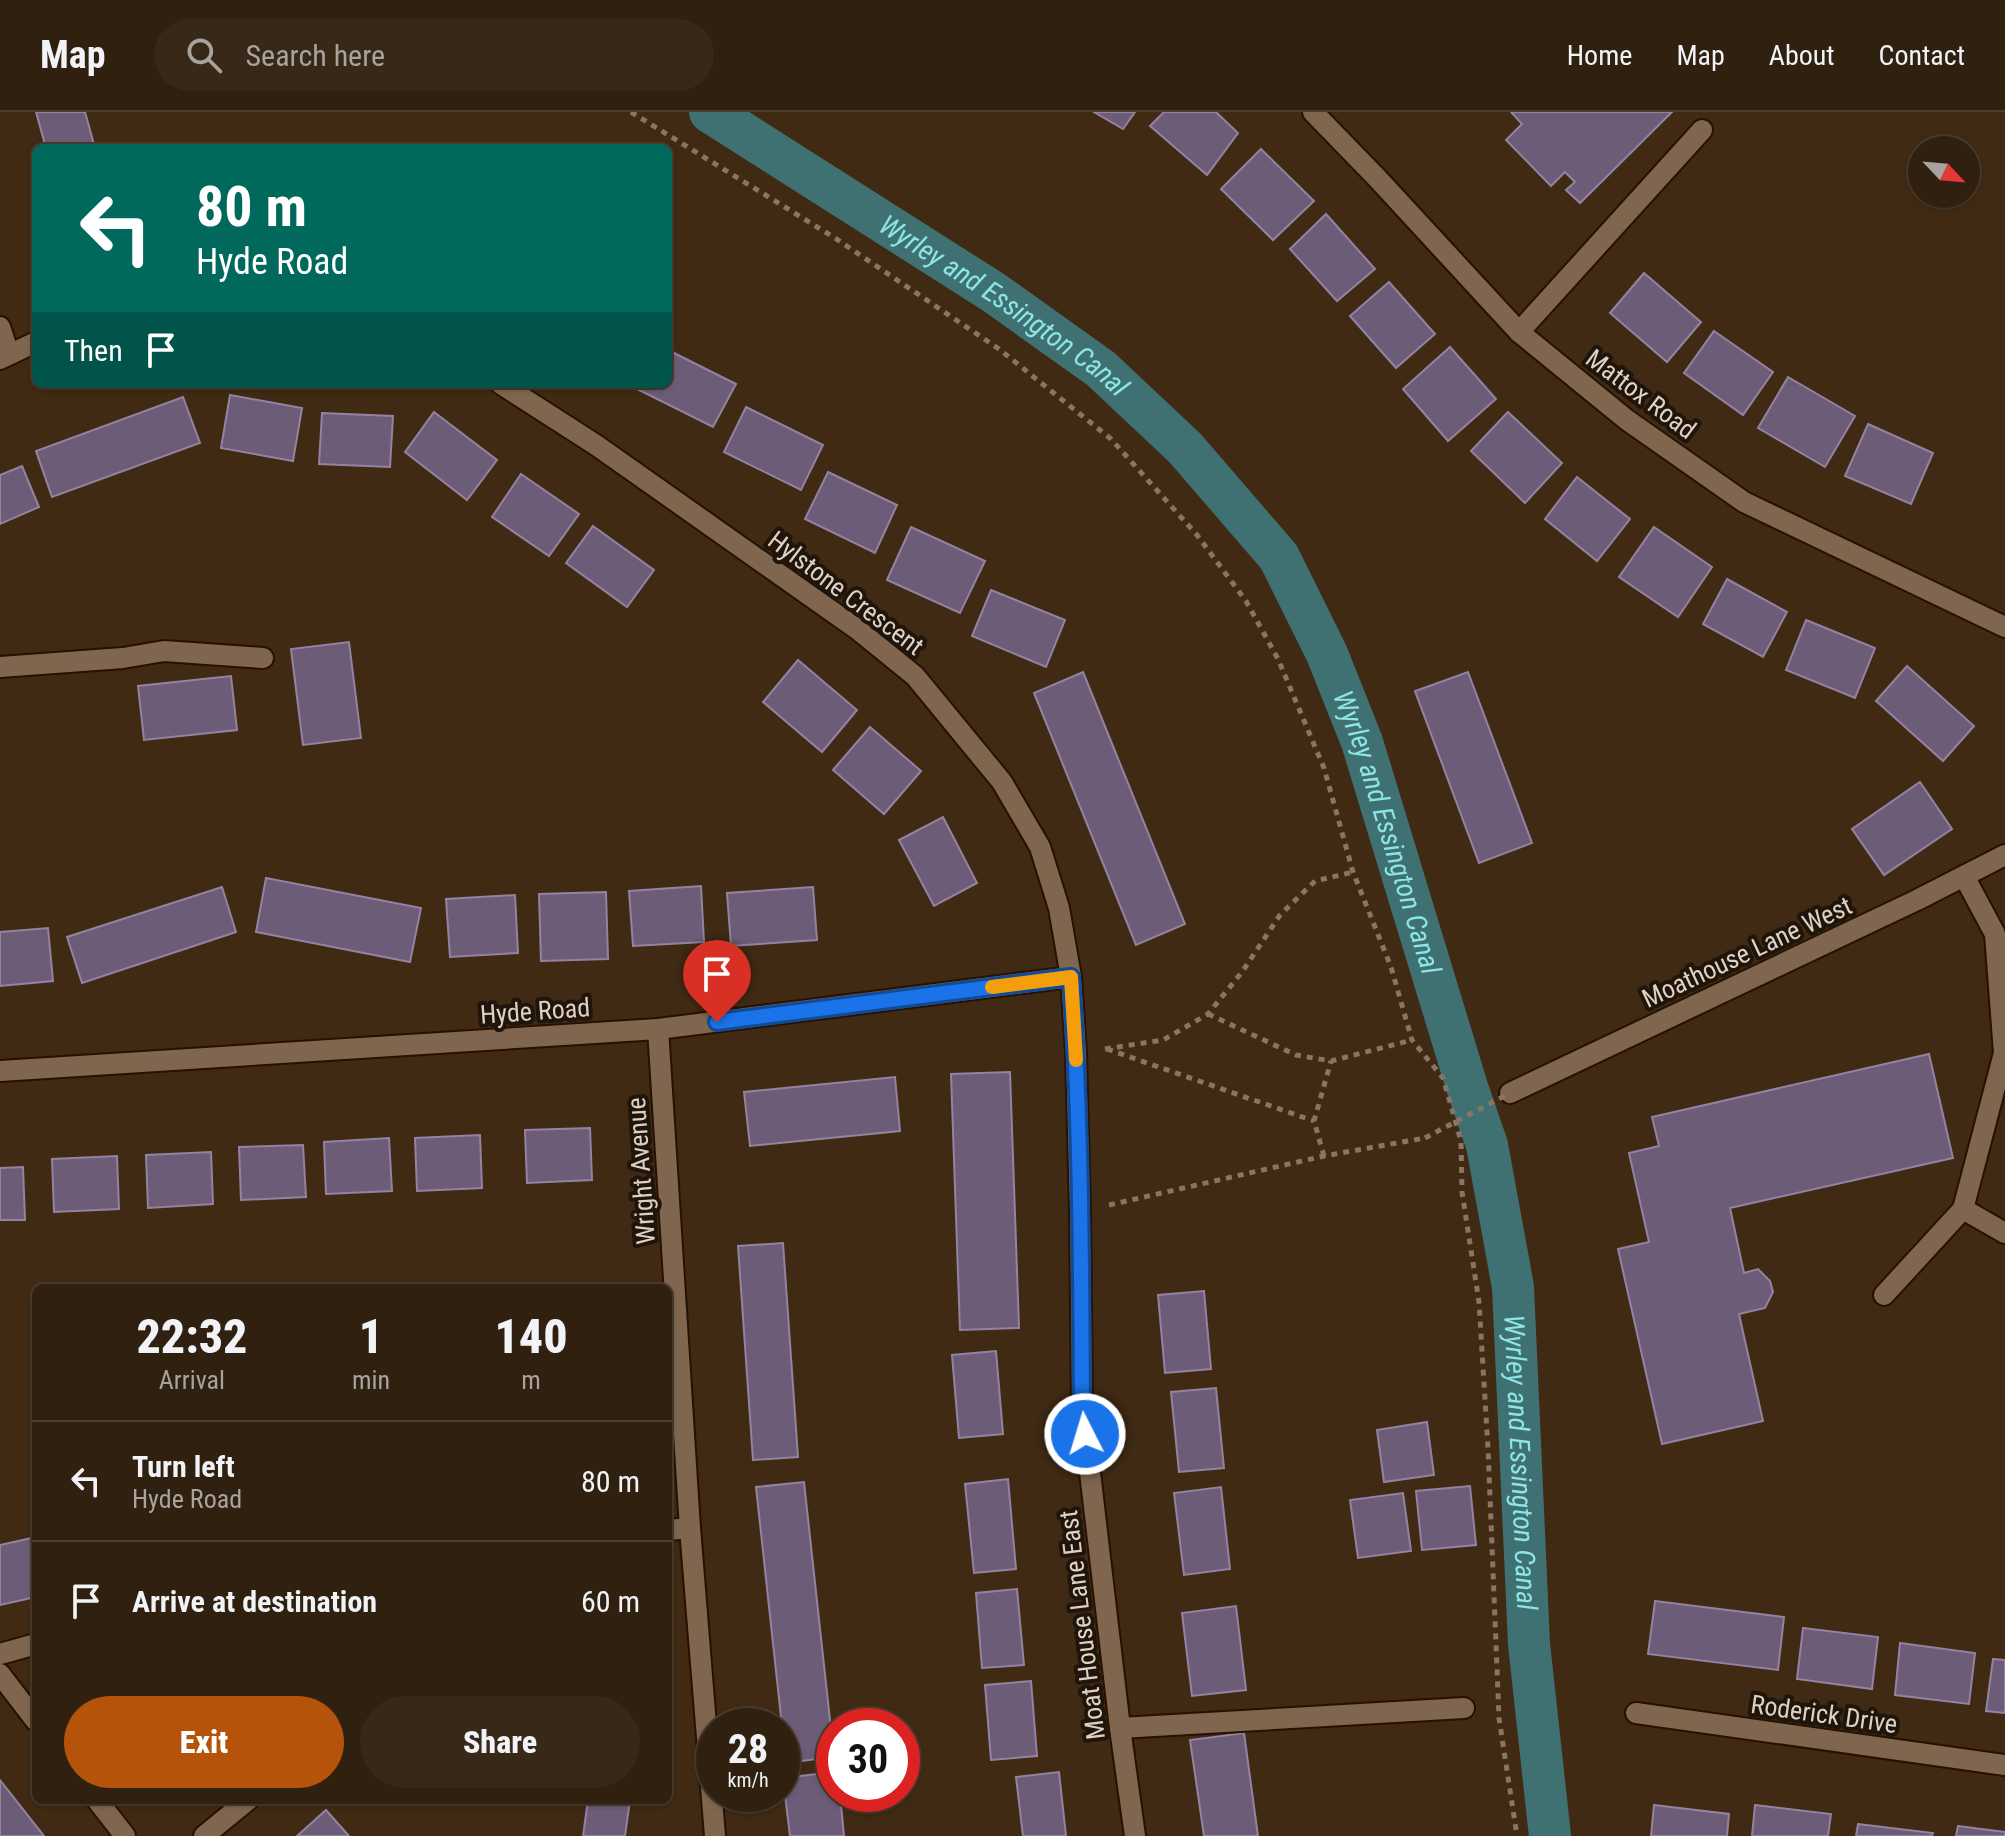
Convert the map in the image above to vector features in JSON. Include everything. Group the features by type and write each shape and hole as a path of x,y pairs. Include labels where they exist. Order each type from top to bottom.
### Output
{"street":[{"name":"Mattox Road","path":"1313,112 1519,332 1627,420 1744,502 2005,627"},
{"path":"1519,332 1702,130"},
{"path":"0,327 4,356 32,344"},
{"name":"Hylstone Crescent","path":"507,388 596,445 857,629 915,676 1002,782 1040,847 1059,908 1071,977"},
{"path":"0,667 123,658 164,651 263,658"},
{"name":"Moathouse Lane West","path":"1510,1093 2005,855"},
{"path":"1884,1295 1963,1209 2004,1053 1995,934 1964,876"},
{"name":"Hyde Road","path":"0,1071 658,1029 1071,977"},
{"name":"Moat House Lane East","path":"1071,977 1076,1052 1082,1404 1135,1836"},
{"name":"Wright Avenue","path":"658,1029 690,1528 715,1836"},
{"path":"1963,1209 2005,1233"},
{"path":"672,1530 690,1528"},
{"path":"0,1654 32,1645"},
{"path":"0,1674 32,1716"},
{"path":"1120,1728 1464,1708"},
{"name":"Roderick Drive","path":"1636,1713 2005,1765"},
{"path":"100,1804 125,1836"},
{"path":"204,1836 243,1804"}],"path":[{"path":"631,112 835,238 986,340 1111,439 1197,535 1253,612 1278,659 1324,768 1353,872 1391,967 1412,1040 1443,1078 1461,1141 1462,1192 1479,1302 1499,1718 1517,1836"},
{"path":"1076,1052 1163,1040 1208,1014 1242,972 1280,915 1315,881 1353,872"},
{"path":"1208,1014 1296,1055 1331,1061 1412,1040"},
{"path":"1105,1049 1314,1121"},
{"path":"1324,1156 1314,1121 1331,1061"},
{"path":"1080,1211 1324,1156 1425,1138 1510,1093"}],"building":[{"path":"36,112 85,112 94,144 45,144"},
{"path":"1094,112 1135,112 1123,129"},
{"path":"1164,112 1216,112 1238,133 1207,175 1150,126"},
{"path":"1511,112 1672,112 1580,203 1566,190 1575,182 1565,172 1551,186 1506,140 1522,124"},
{"path":"1261,149 1314,201 1273,240 1221,189"},
{"path":"1326,214 1375,269 1337,301 1290,249"},
{"path":"1644,273 1701,322 1667,362 1610,313"},
{"path":"1389,282 1435,334 1396,368 1350,316"},
{"path":"1714,331 1773,372 1743,415 1684,373"},
{"path":"1450,347 1496,399 1448,441 1403,389"},
{"path":"672,352 736,384 713,427 637,389 672,388"},
{"path":"1788,377 1855,416 1825,467 1758,428"},
{"path":"230,395 302,408 293,461 221,448"},
{"path":"183,397 200,443 52,497 36,451"},
{"path":"746,407 823,445 801,490 724,452"},
{"path":"434,412 497,460 467,500 405,452"},
{"path":"1508,412 1562,463 1525,503 1471,451"},
{"path":"322,413 393,416 390,467 319,464"},
{"path":"1868,424 1933,453 1911,504 1845,476"},
{"path":"22,466 39,507 0,524 0,475"},
{"path":"828,472 897,505 875,553 805,519"},
{"path":"521,474 579,514 549,556 492,517"},
{"path":"1577,477 1630,519 1597,561 1545,519"},
{"path":"593,526 654,570 627,607 566,563"},
{"path":"911,527 985,561 960,613 887,580"},
{"path":"1654,527 1712,567 1678,617 1619,577"},
{"path":"1727,579 1787,612 1763,657 1703,624"},
{"path":"991,590 1065,620 1046,667 972,636"},
{"path":"1806,620 1875,648 1855,698 1786,670"},
{"path":"349,642 361,738 303,745 291,649"},
{"path":"798,660 857,710 822,752 763,702"},
{"path":"1907,666 1974,726 1943,761 1876,701"},
{"path":"1083,672 1185,924 1136,945 1034,693"},
{"path":"1468,672 1532,843 1479,863 1415,691"},
{"path":"231,676 237,730 144,740 138,686"},
{"path":"870,727 921,771 884,814 833,770"},
{"path":"1920,782 1952,829 1884,875 1852,829"},
{"path":"943,817 977,883 934,906 899,840"},
{"path":"266,878 421,908 410,962 256,932"},
{"path":"701,886 704,942 633,946 629,891"},
{"path":"222,887 236,932 82,983 67,937"},
{"path":"813,887 817,940 731,946 727,893"},
{"path":"606,892 608,959 541,961 539,894"},
{"path":"515,895 518,953 450,957 446,899"},
{"path":"48,928 53,981 0,986 0,932"},
{"path":"1929,1054 1953,1158 1730,1208 1744,1273 1758,1269 1770,1281 1773,1292 1765,1308 1739,1314 1763,1421 1662,1444 1618,1249 1649,1242 1629,1153 1659,1146 1652,1117"},
{"path":"1010,1072 1019,1328 960,1330 951,1074"},
{"path":"895,1077 900,1131 750,1146 744,1092"},
{"path":"590,1128 592,1180 527,1183 525,1130"},
{"path":"480,1135 482,1188 417,1191 415,1138"},
{"path":"389,1138 392,1191 326,1194 324,1142"},
{"path":"303,1145 306,1197 241,1200 239,1147"},
{"path":"211,1152 213,1204 148,1208 146,1155"},
{"path":"117,1156 119,1209 54,1212 52,1159"},
{"path":"23,1167 25,1220 0,1220 0,1168"},
{"path":"783,1243 798,1457 753,1460 738,1246"},
{"path":"1204,1291 1211,1369 1165,1373 1158,1295"},
{"path":"996,1351 1003,1434 959,1438 952,1355"},
{"path":"1216,1388 1224,1468 1179,1472 1171,1392"},
{"path":"1427,1422 1434,1475 1384,1482 1377,1430"},
{"path":"1008,1479 1016,1569 974,1573 965,1484"},
{"path":"804,1482 829,1708 816,1708 816,1759 800,1761 800,1708 780,1708 756,1487"},
{"path":"1470,1486 1476,1545 1422,1550 1416,1491"},
{"path":"1221,1487 1230,1569 1184,1575 1174,1493"},
{"path":"1403,1493 1411,1551 1358,1558 1350,1500"},
{"path":"32,1538 32,1598 0,1605 0,1545"},
{"path":"1017,1589 1024,1665 982,1668 976,1593"},
{"path":"1655,1601 1784,1617 1778,1670 1648,1654"},
{"path":"1236,1606 1246,1690 1192,1696 1182,1613"},
{"path":"1803,1628 1878,1637 1872,1689 1797,1679"},
{"path":"1900,1643 1975,1653 1969,1704 1895,1695"},
{"path":"1993,1659 2005,1660 2005,1713 1986,1711"},
{"path":"1031,1681 1037,1756 991,1760 985,1685"},
{"path":"1244,1733 1258,1836 1204,1836 1190,1740"},
{"path":"1059,1772 1066,1836 1023,1836 1016,1777"},
{"path":"816,1774 816,1812 842,1812 844,1836 790,1836 787,1812 800,1812 800,1776"},
{"path":"0,1780 44,1836 0,1836"},
{"path":"587,1804 629,1804 625,1836 583,1836"},
{"path":"1654,1805 1729,1814 1727,1836 1651,1836"},
{"path":"1755,1805 1831,1814 1828,1836 1752,1836"},
{"path":"326,1810 349,1836 297,1836"},
{"path":"1858,1824 1933,1833 1932,1836 1856,1836"},
{"path":"1958,1826 2005,1832 2005,1836 1956,1836"}],"waterway":[{"name":"Wyrley and Essington Canal","path":"710,112 993,292 1101,369 1185,448 1279,557 1327,654 1362,742 1487,1145 1513,1287 1529,1644 1550,1836"}],"slow traffic":[{"path":"992,987 1071,977 1076,1060"}],"route":[{"path":"717,1022 1071,977 1076,1052 1085,1434"}]}
